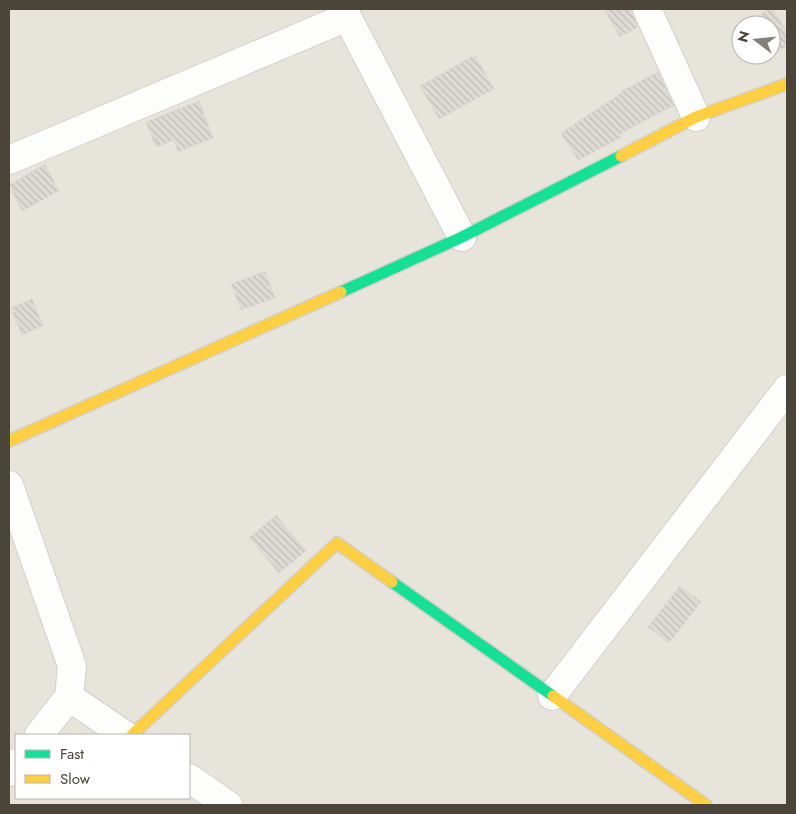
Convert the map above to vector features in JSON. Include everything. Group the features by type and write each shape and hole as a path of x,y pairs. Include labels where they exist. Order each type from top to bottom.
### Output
{"street":[{"path":"647,9 696,117"},
{"path":"9,160 345,13 462,237"},
{"path":"9,440 462,237 696,117 787,84"},
{"path":"552,696 787,389"},
{"path":"9,486 72,666 69,697 40,734"},
{"path":"133,734 337,543 706,805"},
{"path":"69,697 124,734"},
{"path":"190,779 228,805"}],"shaded area":[{"path":"9,9 787,9 787,805 9,805"}],"building":[{"path":"604,9 632,9 638,27 620,37"},
{"path":"769,9 773,9 777,15 760,15"},
{"path":"781,22 787,32 787,46 781,50"},
{"path":"475,55 494,89 439,119 420,86"},
{"path":"658,72 674,105 620,134 622,137 578,160 561,133 622,91"},
{"path":"199,101 213,138 178,152 174,140 156,147 146,122"},
{"path":"45,164 59,191 22,211 9,185"},
{"path":"265,271 275,298 241,310 231,284"},
{"path":"32,299 43,326 22,335 11,308"},
{"path":"276,515 306,551 279,573 249,538"},
{"path":"680,586 701,602 669,643 648,627"}],"traffic: fast":[{"path":"341,292 462,237 621,156"},
{"path":"392,582 553,696"}],"traffic: slow":[{"path":"621,156 696,117 787,84"},
{"path":"9,441 341,292"},
{"path":"133,734 337,543 392,582"},
{"path":"553,696 706,805"}]}
